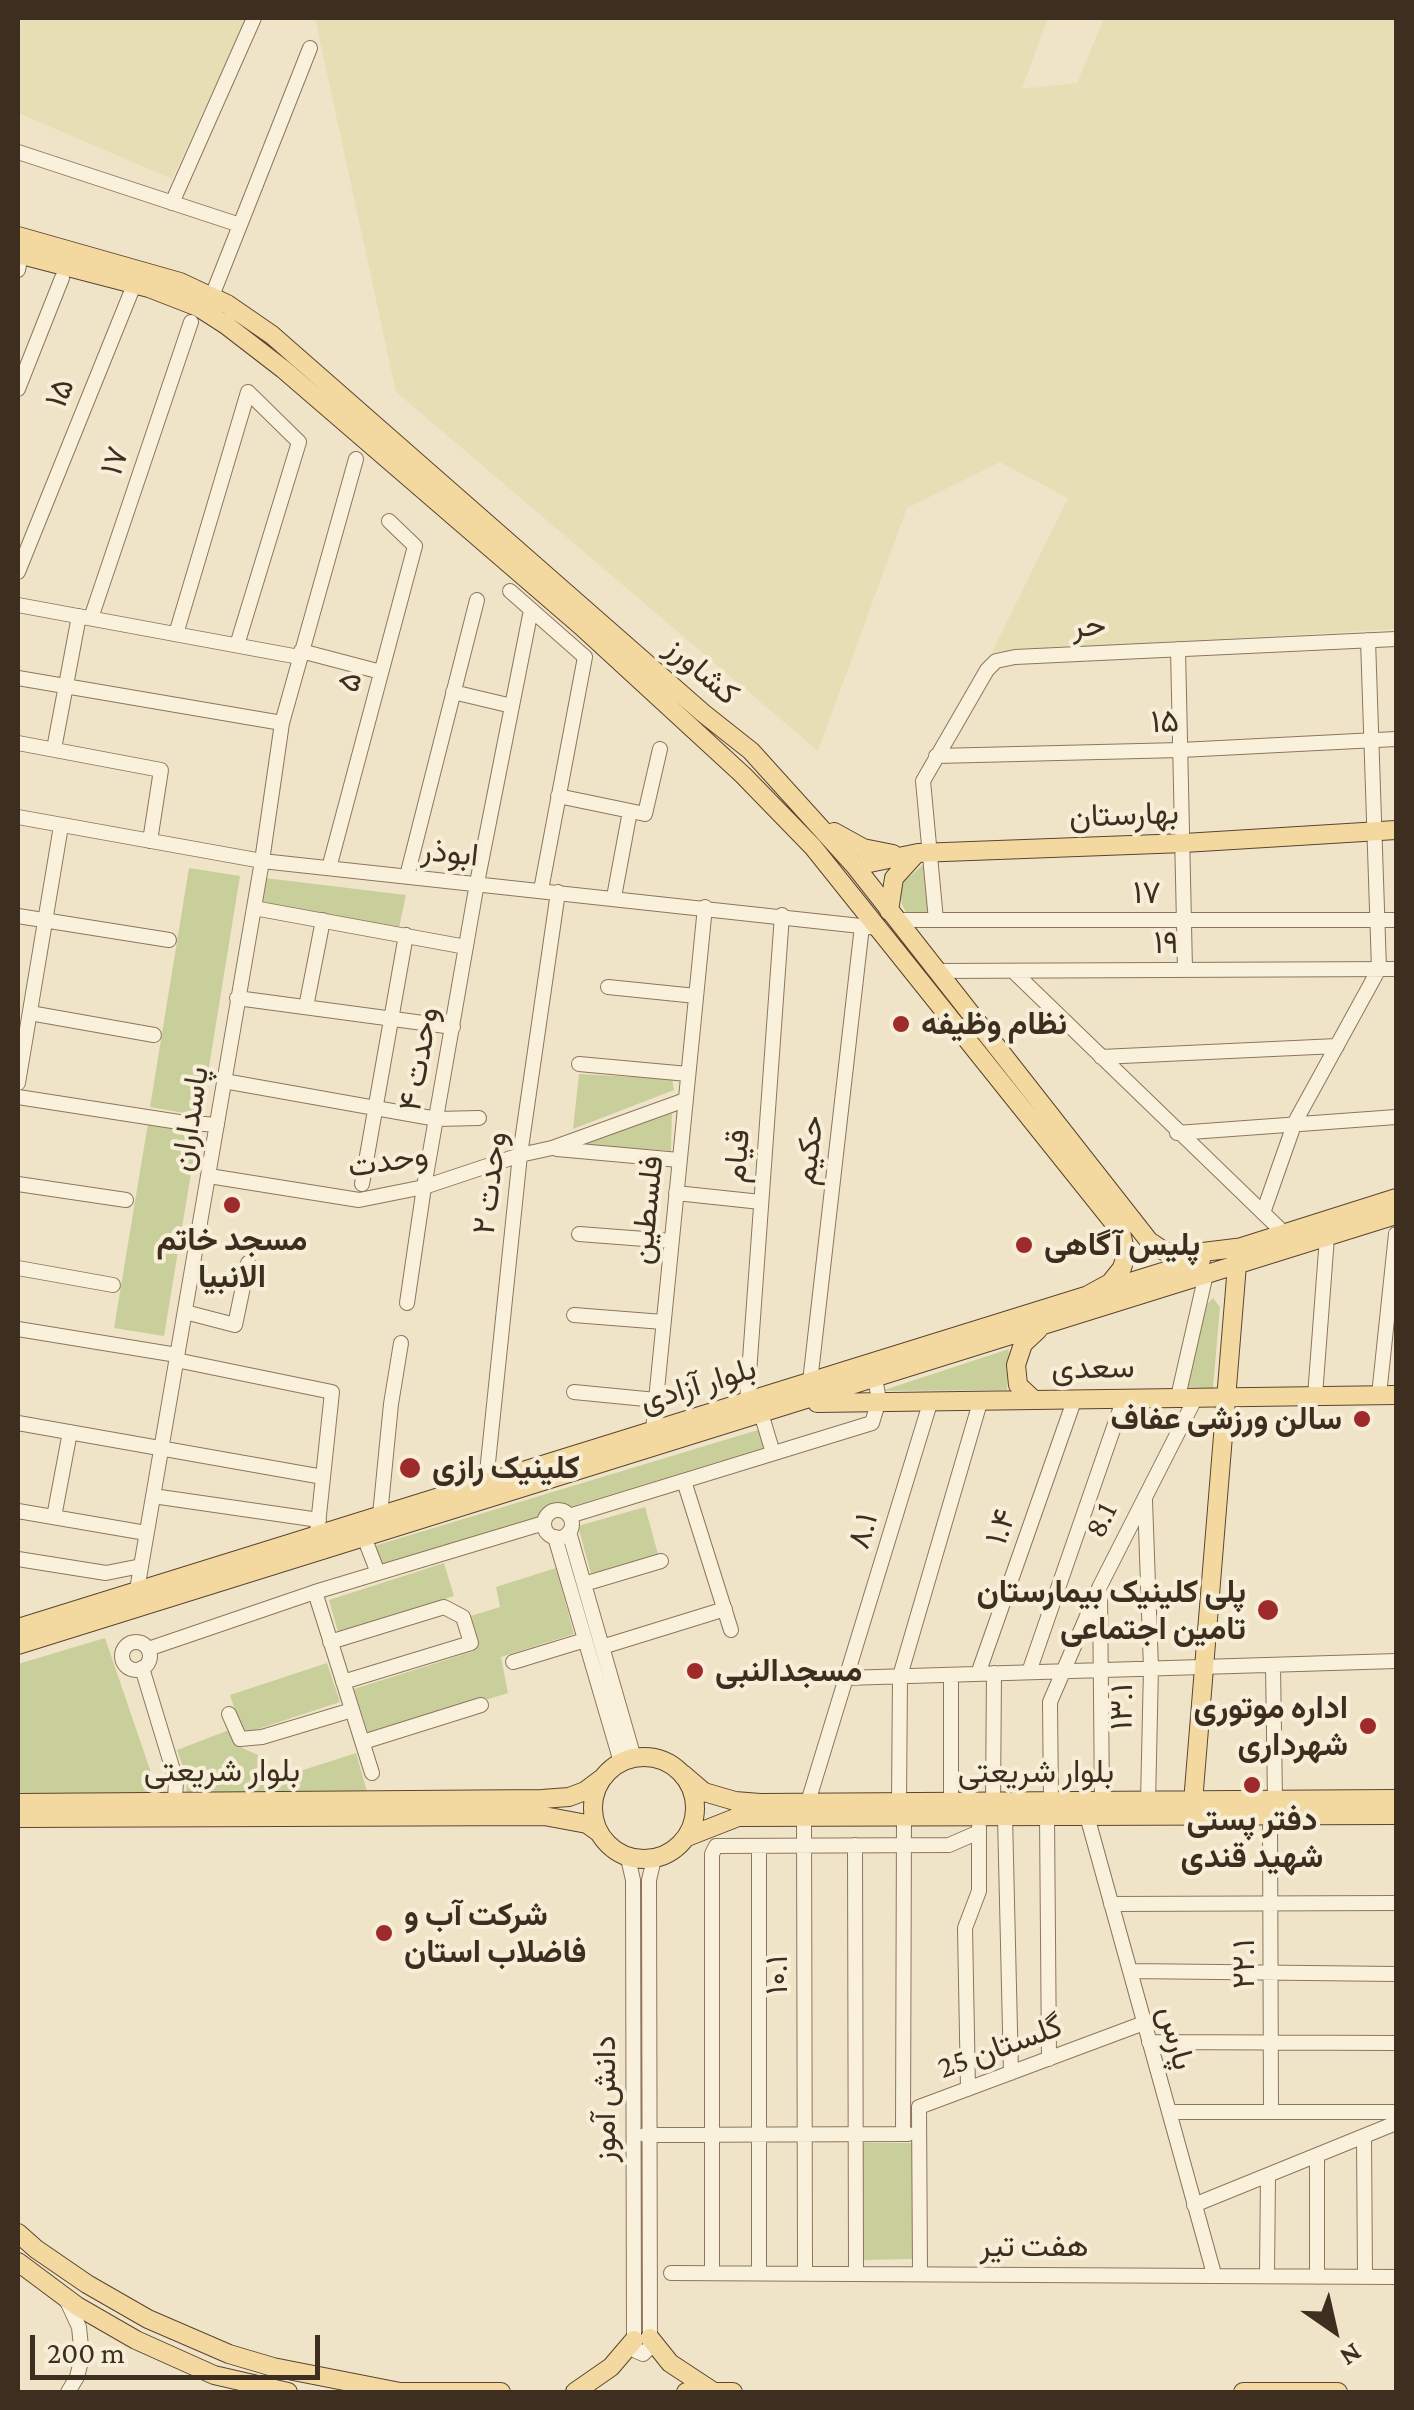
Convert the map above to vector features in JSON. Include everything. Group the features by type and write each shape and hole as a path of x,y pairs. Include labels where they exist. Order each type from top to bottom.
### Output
{"main road":[{"name":"کشاورز","path":"18,236 147,270 212,296 272,334 612,644 814,847 870,927 1021,1092 1114,1208 1149,1241 1164,1272"},
{"name":"کشاورز","path":"18,263 150,288 188,303 226,325 612,644 752,751 855,866 936,971 1021,1092"},
{"path":"743,775 826,848 855,866 860,892 915,965 927,988"},
{"path":"818,823 864,848 892,854 924,852"},
{"name":"بهارستان","path":"855,866 924,852 1184,843 1396,830"},
{"path":"893,916 894,878 907,860 924,852"},
{"name":"بلوار آزادی","path":"18,1645 364,1537 653,1430 754,1407 790,1404 1206,1274 1284,1234 1396,1198"},
{"name":"کشاورز","path":"1088,1296 1117,1277 1126,1255 1114,1208"},
{"name":"بلوار آزادی","path":"18,1628 318,1527 380,1515 486,1482 539,1474 754,1407 810,1382 1164,1272 1327,1237 1396,1215"},
{"path":"1149,1241 1164,1252 1178,1255 1240,1256 1192,1802"},
{"path":"1121,1301 1130,1293 1157,1284 1164,1272"},
{"path":"1033,1399 1018,1385 1016,1365 1022,1344 1043,1325"},
{"name":"سعدی","path":"790,1404 1388,1395"},
{"path":"628,1760 660,1760 683,1774 695,1798 696,1812 687,1838 667,1855 628,1858 616,1852 598,1832 592,1805 601,1780 628,1760"},
{"name":"بلوار شریعتی","path":"683,1774 704,1792 736,1809 902,1809 951,1802 999,1809 1049,1809 1102,1802 1192,1802 1272,1808"},
{"name":"بلوار شریعتی","path":"18,1802 542,1798 569,1796 601,1780"},
{"name":"بلوار شریعتی","path":"1327,1808 1396,1799"},
{"name":"بلوار شریعتی","path":"1049,1809 1087,1816 1272,1808 1327,1808 1396,1815"},
{"name":"بلوار شریعتی","path":"687,1838 736,1809"},
{"name":"بلوار شریعتی","path":"902,1809 978,1824 999,1809"},
{"name":"بلوار شریعتی","path":"18,1818 544,1816 587,1824 598,1832"},
{"path":"18,2233 87,2284 148,2319 229,2354 400,2392 501,2392"},
{"path":"18,2262 66,2298 136,2340 214,2375 288,2392"},
{"path":"575,2392 642,2339 670,2364 714,2392"},
{"path":"686,2392 733,2392"},
{"path":"1243,2392 1338,2392"}],"street":[{"path":"172,202 254,18"},
{"path":"212,296 310,48"},
{"path":"18,152 240,225"},
{"path":"18,389 62,278"},
{"name":"۱۵","path":"18,572 132,290"},
{"name":"۱۷","path":"54,749 65,686 85,617 191,322"},
{"path":"176,634 248,392 299,442 237,645"},
{"name":"پاسداران","path":"137,1590 262,861 282,723 356,460"},
{"name":"۵","path":"329,868 415,546 389,521"},
{"path":"510,591 585,657 541,890"},
{"path":"407,876 477,600"},
{"path":"18,605 382,672"},
{"name":"وحدت ۴","path":"407,1303 477,883 531,610"},
{"name":"حر","path":"936,920 924,852 923,781 987,670 996,661 1015,656 1396,639"},
{"path":"1262,1213 1295,1122 1380,969 1368,640"},
{"path":"1178,649 1184,970"},
{"path":"18,678 282,723"},
{"path":"454,692 512,706"},
{"name":"۱۵","path":"936,756 1181,750 1396,739"},
{"path":"18,742 161,770 150,841"},
{"path":"614,897 660,750"},
{"path":"558,796 638,812"},
{"name":"ابوذر","path":"18,817 262,861 870,927"},
{"path":"18,1083 25,1020 61,826"},
{"name":"وحدت ۲","path":"486,1482 520,1155 558,892"},
{"name":"فلسطین","path":"653,1430 705,907"},
{"path":"254,908 466,947"},
{"name":"قیام","path":"754,1407 761,1202 782,915"},
{"path":"18,916 169,940"},
{"name":"۱۷","path":"893,916 936,920 1396,920"},
{"path":"306,1008 323,920"},
{"name":"حکیم","path":"810,1382 870,927"},
{"path":"362,1184 406,936"},
{"name":"۱۹","path":"936,971 1396,969"},
{"path":"1013,970 1284,1234"},
{"path":"608,988 696,996"},
{"path":"237,998 453,1027"},
{"path":"25,1020 154,1035"},
{"path":"1101,1057 1338,1046"},
{"path":"579,1064 688,1074"},
{"path":"224,1081 436,1119 479,1118"},
{"path":"18,1097 179,1122 217,1124"},
{"name":"وحدت","path":"209,1176 359,1200 424,1187 552,1148 686,1100"},
{"path":"1178,1133 1396,1116"},
{"path":"552,1148 680,1160"},
{"path":"18,1184 126,1200"},
{"path":"676,1193 761,1202"},
{"path":"579,1234 671,1241"},
{"path":"1388,1395 1396,1234"},
{"path":"1315,1396 1327,1237"},
{"path":"185,1312 236,1325 248,1264"},
{"path":"18,1268 113,1285"},
{"name":"8.1","path":"1050,2058 1050,1702 1187,1397 1206,1274"},
{"path":"574,1315 663,1322"},
{"path":"18,1329 332,1392 318,1527 153,1496"},
{"path":"380,1515 390,1404 401,1343"},
{"path":"628,1760 585,1640 564,1528 562,1511 547,1515 547,1532 564,1528 684,1481 872,1422 879,1400 875,1378"},
{"path":"574,1392 656,1400"},
{"name":"۱.۴","path":"978,1674 1075,1398"},
{"path":"1029,1672 1124,1398"},
{"path":"902,2134 900,1676 981,1399"},
{"name":"۸.۱","path":"806,1810 931,1400"},
{"path":"754,1407 773,1453"},
{"path":"18,1423 323,1477"},
{"path":"54,1517 70,1432"},
{"path":"684,1481 731,1630"},
{"name":"۱۳.۱","path":"1144,1494 1151,1668 1148,1802"},
{"path":"18,1511 146,1533"},
{"path":"148,1649 314,1592 544,1523"},
{"path":"564,1528 602,1647 628,1760"},
{"path":"364,1537 378,1573"},
{"path":"18,1559 106,1573 142,1566"},
{"path":"584,1584 661,1561"},
{"path":"1100,1586 1102,1802"},
{"path":"314,1592 372,1773"},
{"path":"330,1642 444,1607 463,1617 471,1643 343,1682"},
{"path":"602,1647 724,1609"},
{"path":"513,1662 585,1640"},
{"path":"137,1642 148,1649 148,1662 142,1668 128,1668 122,1652 128,1644 137,1642"},
{"path":"845,1678 1396,1662"},
{"name":"۲۲.۱","path":"1272,2112 1273,1664"},
{"path":"142,1668 176,1780 175,1800"},
{"path":"994,1673 1012,2073"},
{"path":"951,1674 951,1802"},
{"path":"362,1742 481,1705"},
{"path":"229,1714 240,1740 352,1710"},
{"name":"۱۰.۱","path":"805,2272 806,1810"},
{"name":"پارس","path":"1087,1816 1214,2274"},
{"path":"712,2272 712,1854 716,1846 949,1845 978,1824"},
{"path":"968,2089 965,1928 979,1890 978,1824"},
{"path":"759,1846 759,2272"},
{"path":"855,1846 856,2272"},
{"name":"دانش آموز","path":"628,1858 632,1880 632,2135 642,2339"},
{"name":"دانش آموز","path":"642,2339 650,2296 649,1880 654,1859"},
{"path":"1111,1904 1396,1903"},
{"path":"1130,1972 1396,1974"},
{"name":"گلستان 25","path":"919,2134 919,2107 1144,2023"},
{"path":"1149,2042 1396,2044"},
{"path":"1168,2112 1396,2112"},
{"path":"1194,2205 1396,2123"},
{"path":"632,2135 919,2134 920,2273"},
{"path":"1364,2137 1365,2277"},
{"path":"1316,2277 1318,2156"},
{"path":"1267,2274 1268,2175"},
{"path":"650,2248 671,2273 660,2280 650,2296"},
{"name":"هفت تیر","path":"671,2273 1396,2277"},
{"path":"66,2298 79,2327 82,2356 68,2392"}],"shaded area":[{"path":"18,18 246,18 172,179 18,113"},
{"path":"315,18 1048,18 1022,89 1077,83 1104,18 1396,18 1396,629 992,652 1068,498 1000,462 907,508 818,751 396,392"}],"green space":[{"path":"927,861 932,913 907,914 900,892 903,882"},
{"path":"189,868 240,876 201,1116 150,1107"},
{"path":"265,878 406,895 399,928 260,903"},
{"path":"579,1074 672,1079 674,1090 573,1129"},
{"path":"672,1113 671,1151 587,1145 589,1142"},
{"path":"148,1123 198,1131 164,1336 114,1328"},
{"path":"1213,1298 1220,1307 1213,1388 1187,1387 1207,1304"},
{"path":"1009,1349 1007,1390 881,1391"},
{"path":"761,1429 766,1447 380,1565 374,1546"},
{"path":"645,1507 658,1554 591,1574 578,1526"},
{"path":"444,1563 454,1596 338,1632 329,1600"},
{"path":"556,1568 574,1634 501,1657 508,1693 369,1736 354,1689 474,1651 467,1617 500,1607 496,1587"},
{"path":"105,1638 158,1793 18,1795 18,1664"},
{"path":"327,1663 340,1702 243,1734 230,1695"},
{"path":"229,1730 236,1745 258,1755 269,1781 356,1753 368,1795 186,1796 187,1778 177,1750"},
{"path":"860,2143 912,2143 912,2259 863,2260"}],"place":[{"name":"نظام وظیفه","path":"901,1024"},
{"name":"مسجد خاتم الانبیا","path":"232,1205"},
{"name":"پلیس آگاهی","path":"1024,1245"},
{"name":"سالن ورزشی عفاف","path":"1362,1419"},
{"name":"کلینیک رازی","path":"410,1468"},
{"name":"پلی کلینیک بیمارستان تامین اجتماعی","path":"1268,1610"},
{"name":"مسجدالنبی","path":"695,1671"},
{"name":"اداره موتوری شهرداری","path":"1368,1726"},
{"name":"دفتر پستی شهید قندی","path":"1252,1785"},
{"name":"شرکت آب و فاضلاب استان","path":"384,1933"}]}
